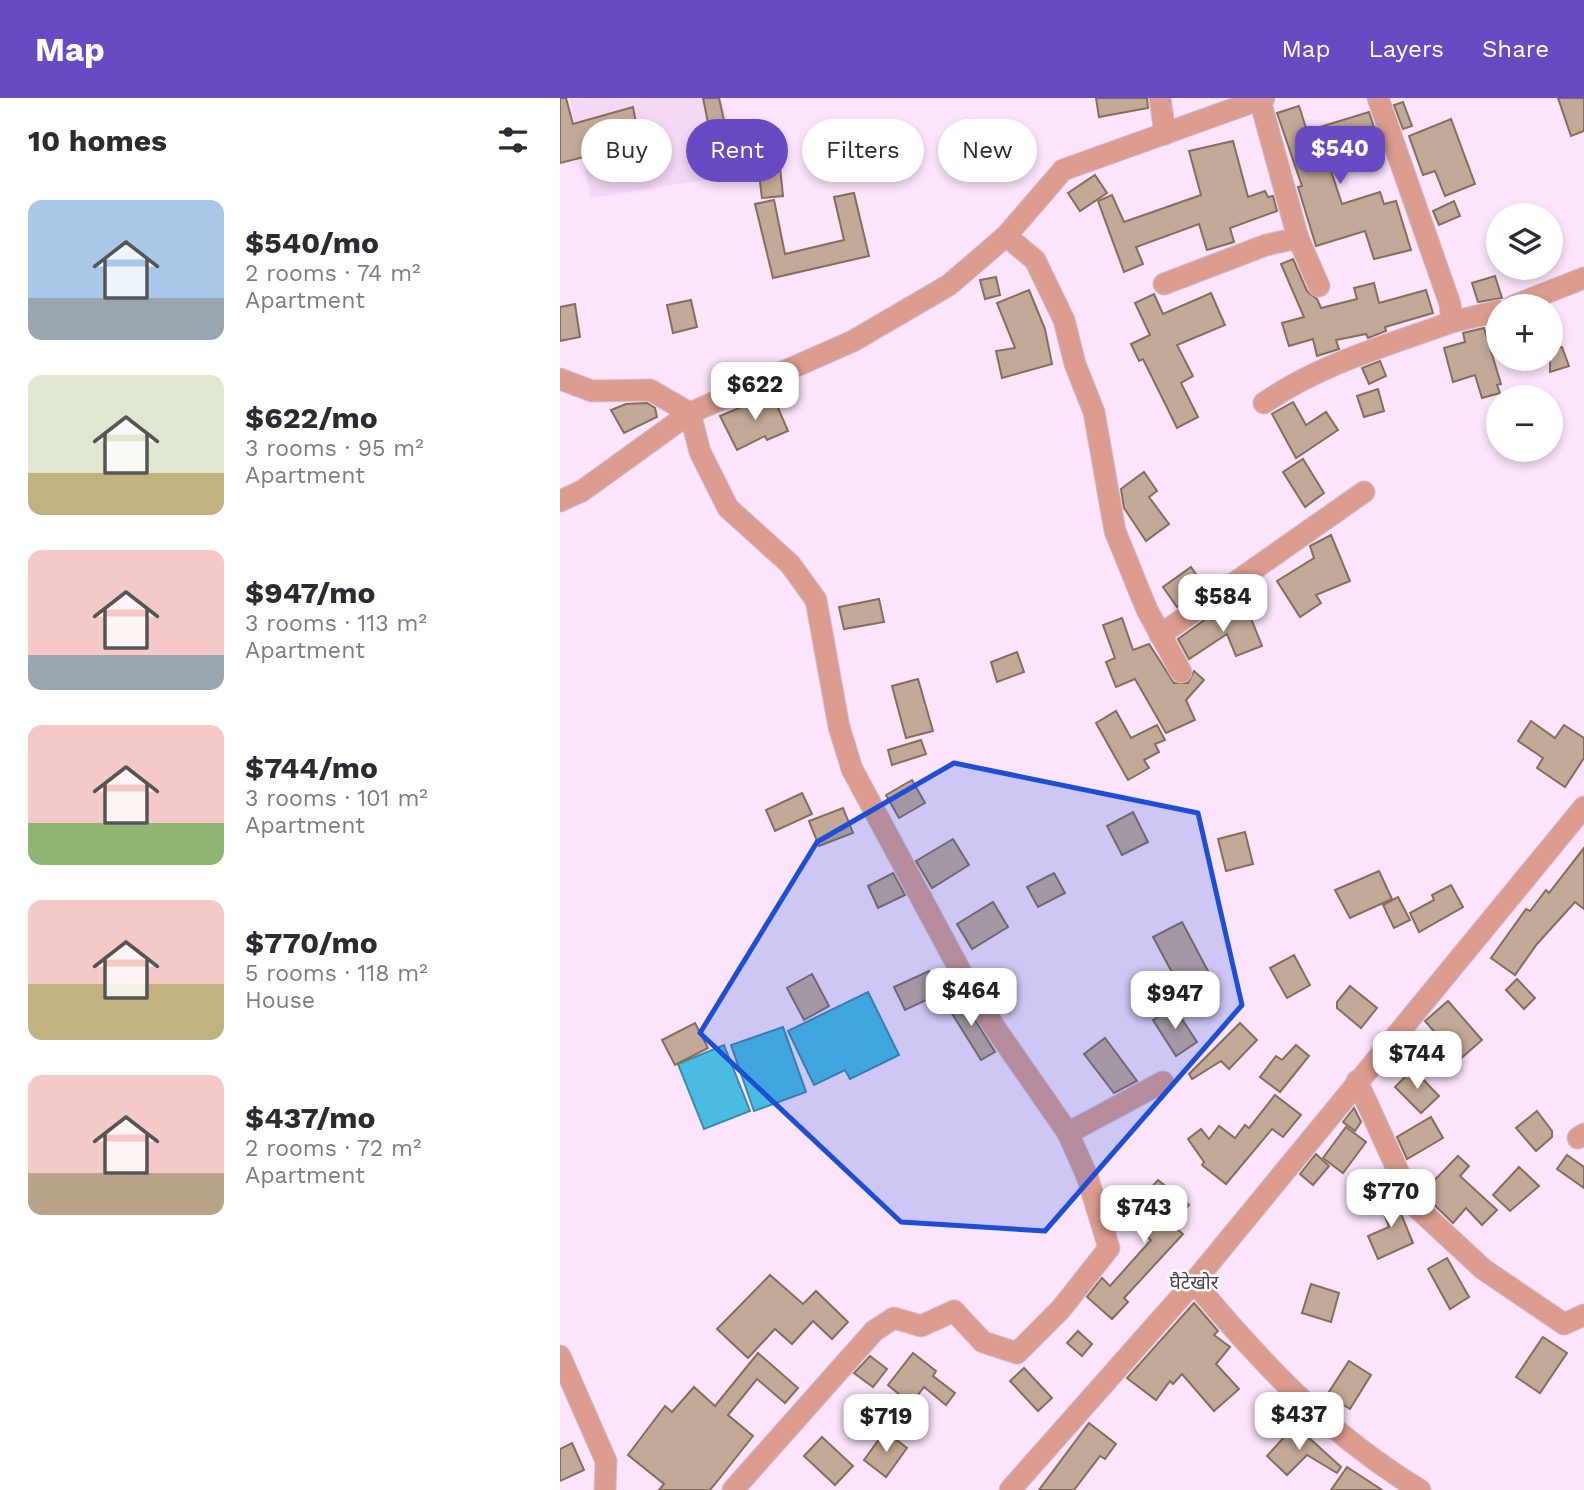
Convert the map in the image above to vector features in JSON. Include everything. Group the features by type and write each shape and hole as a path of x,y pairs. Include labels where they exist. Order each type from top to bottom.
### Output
{"street":[{"path":"1160,98 1165,134"},
{"path":"1378,98 1450,304 1452,322"},
{"path":"560,501 582,491 690,413 853,341 949,285 1006,236 1063,170 1262,99 1298,238 1319,286"},
{"path":"1006,236 1035,260 1064,320 1075,364 1094,412 1115,531 1147,610 1181,672"},
{"path":"1164,284 1266,245 1298,238"},
{"path":"1543,294 1584,278"},
{"path":"1264,403 1298,379 1330,365 1452,322 1486,314"},
{"path":"560,379 592,391 650,390 690,413 701,452 728,509 790,564 816,600 839,727 852,769 962,974 993,1025 1068,1133 1087,1176 1109,1248 1061,1310 1017,1353 983,1342 954,1311 921,1326 894,1318 874,1331 733,1490"},
{"path":"1160,635 1364,492"},
{"path":"1010,1490 1194,1282 1584,807"},
{"path":"1357,1081 1413,1204 1483,1269 1564,1324 1584,1315"},
{"path":"1068,1133 1163,1082"},
{"path":"1194,1282 1256,1356 1327,1425 1385,1469 1420,1490"},
{"path":"560,1356 606,1461 605,1490"}],"highlighted area":[{"path":"954,763 1198,813 1242,1005 1045,1231 901,1222 700,1033 817,842"}],"shaded area":[{"path":"721,98 728,119 686,119 686,182 690,182 591,198 588,182 672,182 672,119 581,119 581,151 570,99"}],"water":[{"path":"868,992 899,1055 850,1079 845,1070 814,1085 788,1031"},
{"path":"783,1027 806,1092 754,1111 731,1045"},
{"path":"724,1045 750,1111 704,1129 678,1064"}],"building":[{"path":"560,98 566,98 573,124 581,122 581,158 560,163"},
{"path":"703,98 719,98 724,119 707,119"},
{"path":"1096,98 1147,98 1148,108 1099,117"},
{"path":"1558,98 1584,98 1584,131 1571,136"},
{"path":"1403,102 1412,126 1403,129 1394,105"},
{"path":"1299,106 1307,131 1369,112 1377,136 1326,151 1332,174 1342,204 1380,192 1384,204 1396,201 1411,250 1374,259 1365,231 1316,246 1298,187 1302,186 1277,113"},
{"path":"633,107 635,119 591,119"},
{"path":"1451,119 1475,184 1445,196 1435,171 1423,175 1409,136"},
{"path":"1233,141 1248,197 1265,191 1268,197 1273,196 1277,211 1230,228 1234,242 1207,250 1199,224 1136,247 1143,264 1124,272 1098,201 1112,195 1124,222 1201,195 1189,151"},
{"path":"1095,175 1107,193 1080,211 1068,193"},
{"path":"760,182 782,182 783,196 762,198"},
{"path":"854,193 869,256 773,278 755,204 774,200 785,254 844,240 834,197"},
{"path":"1454,201 1460,216 1439,225 1433,211"},
{"path":"1293,259 1307,291 1317,299 1321,308 1357,299 1354,288 1374,283 1379,303 1426,290 1433,313 1385,327 1386,331 1368,338 1366,334 1336,340 1339,349 1317,356 1313,339 1289,346 1282,323 1304,317 1281,264"},
{"path":"996,277 1000,295 985,299 980,280"},
{"path":"1486,279 1496,280 1501,294 1486,294 1486,301 1478,302 1472,283"},
{"path":"1029,290 1045,329 1052,364 1002,378 996,351 1015,348 997,303"},
{"path":"1211,293 1225,325 1177,345 1193,376 1181,383 1198,417 1177,428 1143,359 1139,361 1131,344 1150,335 1135,303 1154,294 1163,314"},
{"path":"691,300 697,327 673,333 667,305"},
{"path":"575,304 580,337 560,341 560,307"},
{"path":"1484,328 1486,371 1497,371 1501,384 1486,385 1486,397 1482,398 1475,375 1453,382 1444,348 1465,342 1463,333"},
{"path":"1563,350 1569,366 1563,368"},
{"path":"1380,361 1386,376 1369,384 1362,368"},
{"path":"1378,389 1384,411 1364,417 1357,396"},
{"path":"772,394 788,431 767,440 765,436 737,450 720,416"},
{"path":"1293,402 1306,425 1326,412 1338,430 1296,458 1272,414"},
{"path":"647,403 655,408 657,417 624,433 611,410 626,404"},
{"path":"1303,459 1324,493 1305,507 1283,472"},
{"path":"1144,472 1157,491 1149,497 1169,524 1146,541 1124,508 1121,489"},
{"path":"1331,535 1350,581 1316,595 1321,603 1300,617 1277,581 1314,558 1310,546"},
{"path":"1191,567 1205,587 1177,607 1163,587"},
{"path":"879,599 884,622 844,629 839,607"},
{"path":"1246,606 1262,646 1236,656 1227,634 1189,659 1178,639 1210,616 1212,620"},
{"path":"1122,618 1133,650 1149,644 1174,683 1188,683 1194,671 1204,680 1186,700 1195,720 1166,733 1135,679 1116,687 1106,662 1115,658 1103,625"},
{"path":"1017,652 1024,672 997,682 991,662"},
{"path":"918,679 933,731 906,738 892,686"},
{"path":"1116,711 1131,738 1157,725 1165,740 1155,744 1159,752 1144,760 1149,768 1128,780 1096,723"},
{"path":"1531,721 1555,738 1564,725 1584,738 1584,758 1565,787 1537,768 1543,758 1518,741"},
{"path":"921,740 926,754 892,765 888,750"},
{"path":"912,780 925,803 899,818 886,795"},
{"path":"802,793 812,814 775,831 766,810"},
{"path":"843,808 853,833 819,846 809,821"},
{"path":"1133,812 1148,842 1122,855 1107,826"},
{"path":"1245,832 1253,864 1226,871 1218,839"},
{"path":"953,839 969,865 932,888 916,861"},
{"path":"1584,848 1584,909 1575,902 1537,944 1515,975 1491,958 1526,909 1530,911 1546,890 1549,893"},
{"path":"1379,871 1392,899 1350,918 1335,890"},
{"path":"893,873 905,895 878,908 868,886"},
{"path":"1054,873 1065,893 1038,907 1027,887"},
{"path":"1451,885 1463,907 1419,932 1410,913 1434,900 1432,895"},
{"path":"1398,897 1410,920 1394,928 1383,905"},
{"path":"993,902 1008,927 972,949 957,924"},
{"path":"1182,922 1209,973 1182,991 1153,937"},
{"path":"1294,955 1310,985 1287,998 1270,968"},
{"path":"929,971 939,994 905,1010 894,987"},
{"path":"812,974 829,1006 804,1020 787,988"},
{"path":"1517,979 1535,998 1524,1009 1506,990"},
{"path":"1350,986 1377,1008 1361,1028 1337,1008 1337,1002"},
{"path":"960,996 995,1052 981,1060 946,1004"},
{"path":"1448,1001 1482,1040 1459,1060 1425,1021"},
{"path":"1174,1007 1197,1042 1176,1056 1153,1020"},
{"path":"695,1023 708,1048 675,1065 662,1040"},
{"path":"1240,1023 1257,1040 1229,1069 1221,1061 1192,1079 1189,1074"},
{"path":"1105,1038 1137,1081 1114,1093 1084,1054"},
{"path":"1296,1045 1309,1056 1280,1092 1260,1077 1276,1056 1282,1060"},
{"path":"1413,1069 1439,1096 1421,1113 1395,1087"},
{"path":"1275,1095 1301,1115 1283,1137 1272,1129 1226,1184 1202,1165 1204,1162 1188,1139 1201,1129 1209,1139 1219,1126 1235,1138 1245,1125 1249,1128"},
{"path":"1354,1108 1361,1122 1355,1131 1343,1122"},
{"path":"1537,1111 1552,1131 1552,1137 1536,1151 1516,1128"},
{"path":"1431,1117 1443,1138 1407,1159 1397,1137"},
{"path":"1346,1127 1366,1142 1343,1173 1323,1158"},
{"path":"1316,1154 1329,1166 1313,1185 1300,1174"},
{"path":"1567,1155 1584,1167 1584,1188 1557,1169"},
{"path":"1458,1156 1469,1166 1460,1176 1497,1210 1482,1225 1466,1208 1453,1223 1422,1193"},
{"path":"1519,1167 1539,1186 1510,1211 1493,1195"},
{"path":"1158,1180 1189,1205 1172,1225 1183,1234 1124,1298 1128,1302 1112,1319 1087,1297 1102,1278 1110,1286 1151,1240 1124,1217"},
{"path":"1392,1192 1413,1243 1378,1259 1368,1236 1389,1227 1378,1197"},
{"path":"1447,1258 1469,1297 1450,1309 1428,1269"},
{"path":"770,1275 803,1304 816,1291 848,1322 832,1339 813,1321 792,1344 775,1329 748,1358 717,1329"},
{"path":"1311,1284 1339,1293 1331,1322 1302,1313"},
{"path":"1194,1303 1218,1331 1214,1335 1230,1347 1216,1364 1239,1389 1214,1411 1182,1374 1173,1384 1170,1381 1156,1400 1127,1378"},
{"path":"1078,1331 1092,1344 1082,1356 1067,1343"},
{"path":"1543,1337 1567,1353 1540,1393 1516,1377"},
{"path":"758,1353 798,1388 785,1403 757,1379 728,1415 753,1436 710,1490 659,1490 664,1484 628,1455 665,1406 672,1412 694,1387 715,1406"},
{"path":"913,1353 936,1371 933,1376 955,1393 946,1405 924,1387 911,1404 888,1385"},
{"path":"870,1356 887,1369 873,1387 854,1373"},
{"path":"1349,1361 1371,1375 1350,1409 1327,1395"},
{"path":"1024,1368 1052,1398 1038,1411 1010,1381"},
{"path":"1089,1423 1116,1444 1105,1459 1100,1456 1074,1490 1039,1490"},
{"path":"1295,1425 1341,1467 1337,1473 1307,1455 1287,1475 1267,1456"},
{"path":"885,1431 907,1448 886,1477 864,1460"},
{"path":"822,1437 853,1466 835,1485 804,1456"},
{"path":"572,1443 584,1470 560,1481 560,1449"},
{"path":"1347,1467 1382,1490 1331,1490"}],"district":[{"name":"घैटेखोर","path":"1194,1282"}]}
